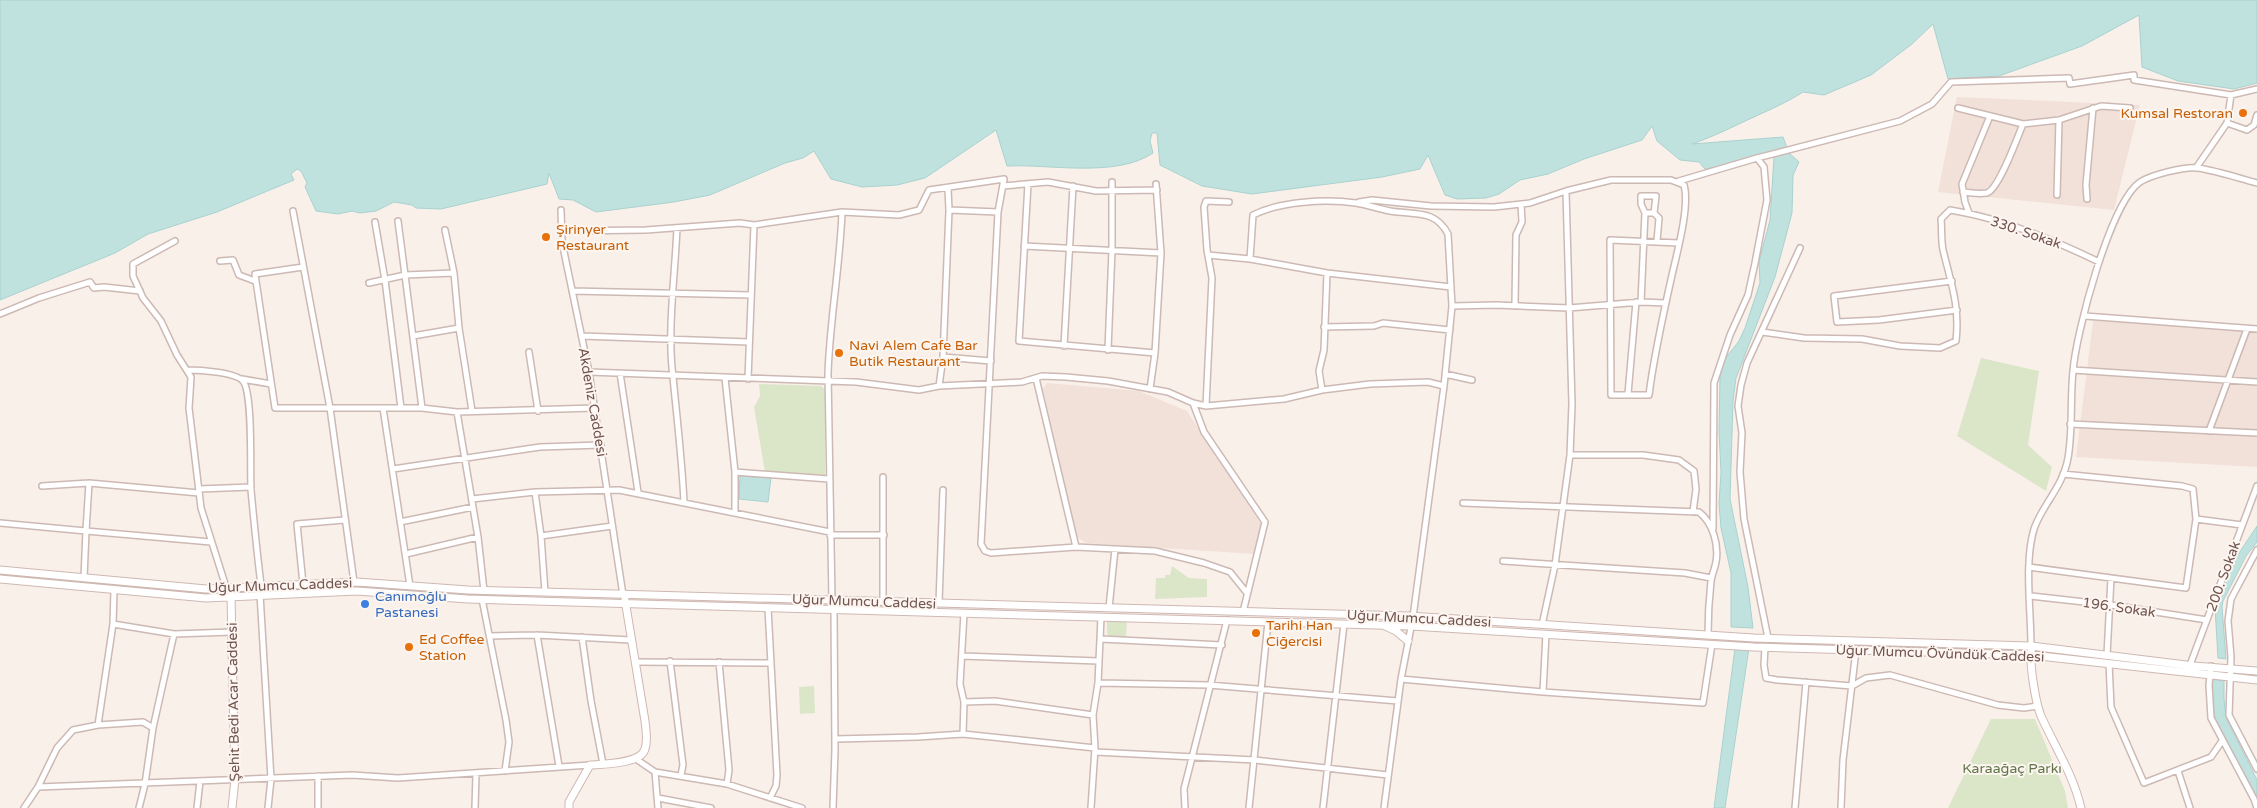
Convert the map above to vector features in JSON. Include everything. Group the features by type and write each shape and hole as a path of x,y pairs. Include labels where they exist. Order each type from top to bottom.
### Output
{"street":[{"path":"1250,259 1254,215 1280,205 1306,202 1356,203 1372,200 1431,206 1494,207 1521,204 1611,180 1679,181 1757,158 1900,122 1932,104 1951,82 2069,78 2070,84 2134,75 2134,80 2231,95 2257,89"},
{"path":"2196,168 2227,123 2231,95"},
{"path":"1958,108 2023,124 2059,120 2101,106 2130,108"},
{"path":"2088,199 2086,185 2093,108"},
{"path":"2227,123 2248,130 2254,125 2257,115"},
{"path":"1969,213 1962,184 1990,116"},
{"path":"2057,195 2059,120"},
{"path":"1963,192 1986,193 1991,190 2002,173 2023,124"},
{"path":"1708,635 1711,578 1716,561 1716,548 1712,529 1714,383 1730,335 1748,295 1755,263 1767,200 1764,167 1757,158"},
{"path":"2081,808 2076,789 2052,735 2040,714 2038,706 2031,655 2028,567 2034,529 2059,485 2068,459 2073,370 2077,344 2099,262 2124,201 2131,190 2146,179 2169,172 2196,168 2257,183"},
{"path":"562,231 677,228 696,225 748,223 754,225 842,212 899,215 920,210 929,190 948,188 972,182 1004,179 998,212 990,384 987,407 982,547 991,554 1076,547 1155,551 1204,563 1230,572 1247,593"},
{"path":"1679,181 1684,185 1687,194 1679,243 1654,355 1649,395 1611,395 1610,240 1679,243"},
{"path":"1003,186 1048,182 1112,192 1156,187 1161,253 1155,353 1150,389"},
{"path":"1108,350 1112,250 1112,182"},
{"path":"1028,184 1019,341 1155,353"},
{"path":"1064,346 1073,186"},
{"path":"939,386 943,358 949,210 948,188"},
{"path":"1542,625 1555,565 1570,456 1572,404 1566,191"},
{"path":"1628,394 1645,213 1641,204 1641,196 1656,196 1654,213"},
{"path":"1206,406 1212,278 1204,206 1206,201 1229,202"},
{"path":"1356,203 1389,211 1420,214 1436,218 1440,222 1448,234 1452,306 1444,386 1413,617 1401,679 1384,808"},
{"path":"1515,306 1516,235 1522,222 1521,204"},
{"name":"Akdeniz Caddesi","path":"561,210 562,231 589,372 623,594"},
{"path":"949,210 998,212"},
{"name":"330. Sokak","path":"1952,280 1943,248 1941,218 1950,210 1969,213 2043,237 2099,262"},
{"path":"293,211 330,408 354,582"},
{"path":"832,600 829,479 829,345 841,252 842,212"},
{"path":"1645,213 1654,213 1659,218 1657,241"},
{"path":"398,221 422,408"},
{"path":"376,222 402,408"},
{"path":"748,378 754,225"},
{"path":"677,228 672,376 681,442 684,502"},
{"path":"445,230 454,273 459,328 472,411"},
{"path":"175,241 133,264 133,276 143,298 162,321 177,355 191,377 189,408 201,508 226,587"},
{"path":"1024,246 1161,253"},
{"path":"1768,638 1744,519 1740,472 1742,433 1738,406 1745,370 1800,248"},
{"path":"1208,255 1250,259 1327,273 1451,287"},
{"path":"220,261 232,260 239,275 255,281"},
{"path":"303,267 255,274 275,408 422,408 457,412 595,408"},
{"path":"369,283 405,275 454,273"},
{"path":"1322,390 1319,371 1324,350 1327,273"},
{"path":"1762,332 1804,338 1862,339 1900,346 1940,348 1956,341 1957,310 1952,280 1834,296 1837,322 1879,320 1957,310"},
{"path":"0,314 39,298 90,282 94,288 104,287 140,291"},
{"path":"572,291 750,295"},
{"path":"1452,306 1569,308 1638,302 1666,303"},
{"path":"2085,316 2257,329"},
{"path":"1324,327 1374,326 1383,323 1450,330"},
{"path":"413,336 459,328"},
{"path":"2209,430 2248,329"},
{"path":"582,336 749,342"},
{"path":"529,352 538,411"},
{"path":"943,358 991,361"},
{"path":"188,370 226,374 271,384"},
{"path":"2073,370 2257,382"},
{"path":"589,372 881,384 919,390 939,386 1022,382 1042,376 1066,377 1168,392 1193,403 1206,406 1284,398 1322,390 1370,384 1428,382 1444,386"},
{"path":"620,373 638,492"},
{"path":"1445,374 1472,380"},
{"path":"725,378 736,472 735,513"},
{"path":"1036,378 1076,547"},
{"path":"242,379 247,388 251,487 261,585"},
{"path":"1193,403 1204,432 1265,522 1247,593 1243,621"},
{"path":"383,408 406,554 410,586 409,595"},
{"path":"457,412 478,537 484,590"},
{"path":"2070,424 2257,433"},
{"path":"393,469 540,447 601,445"},
{"path":"1570,456 1643,455 1679,460 1694,471 1696,489 1693,512"},
{"path":"736,472 829,479"},
{"path":"2028,567 2186,588 2196,519 2193,488 2063,474"},
{"path":"883,477 883,602"},
{"path":"42,486 89,483 199,491 251,487"},
{"path":"84,578 89,483"},
{"name":"200. Sokak","path":"2190,665 2257,486"},
{"path":"472,499 535,492 607,488 638,492 830,534 884,535"},
{"path":"939,603 943,490"},
{"path":"535,492 541,536 544,592"},
{"path":"1463,503 1700,512 1712,529"},
{"path":"400,522 473,507"},
{"path":"2196,519 2242,525"},
{"path":"303,584 297,524 344,520"},
{"path":"0,523 211,542"},
{"path":"541,536 612,526"},
{"path":"406,554 478,537"},
{"path":"1109,608 1115,549"},
{"path":"2257,550 2231,599 2228,621 2227,677 2229,715 2257,769"},
{"path":"1502,561 1685,573 1711,578"},
{"name":"Uğur Mumcu Caddesi","path":"0,570 206,588 354,582 544,592 1413,617 1754,638"},
{"path":"2107,655 2111,578"},
{"name":"Uğur Mumcu Caddesi","path":"0,579 206,598 357,591 482,600 1411,626 1754,647"},
{"path":"98,725 113,624 114,590"},
{"path":"260,594 271,779 268,808"},
{"path":"38,787 352,775 398,778 604,764 636,759 645,752 647,741 623,594"},
{"name":"Şehit Bedi Acar Caddesi","path":"232,596 235,779 232,808"},
{"name":"196. Sokak","path":"2030,596 2111,605 2207,620"},
{"path":"482,600 509,742 504,770"},
{"path":"768,608 777,775 776,786 770,798"},
{"path":"833,808 835,739 834,610"},
{"path":"1184,808 1184,789 1194,757 1209,685 1222,645 1228,612"},
{"path":"962,734 964,702 960,684 964,613"},
{"path":"1091,808 1095,750 1093,715 1098,683 1101,617"},
{"path":"1249,808 1268,622"},
{"path":"113,624 174,634 232,632"},
{"path":"1323,808 1344,624"},
{"path":"1382,625 1396,631 1408,641"},
{"path":"139,808 145,784 153,728 174,634"},
{"path":"1543,692 1546,634"},
{"path":"490,636 538,635 631,640"},
{"path":"538,635 559,766"},
{"path":"582,638 591,701 604,764"},
{"name":"Uğur Mumcu Övündük Caddesi","path":"1754,638 2031,646 2228,668"},
{"path":"1101,639 1222,645"},
{"path":"1401,679 1543,692 1703,703 1712,644"},
{"name":"Uğur Mumcu Övündük Caddesi","path":"1754,647 2031,655 2227,677"},
{"path":"1765,647 1764,664 1766,678 1852,686 1866,678 1890,675 1998,705 2024,708 2038,706"},
{"path":"1841,808 1843,760 1856,650"},
{"path":"962,656 1098,661"},
{"path":"670,661 683,764 681,775"},
{"path":"635,662 771,663"},
{"path":"719,662 729,770 727,784"},
{"path":"2109,663 2112,706 2144,783 2211,757 2222,741"},
{"path":"2213,667 2211,718 2257,808"},
{"path":"2228,668 2257,671"},
{"path":"2227,677 2257,680"},
{"path":"1795,808 1806,682"},
{"path":"1098,683 1209,685 1398,701"},
{"path":"964,702 995,701 1093,715"},
{"path":"24,808 38,787 57,748 74,730 98,725 143,722 153,728"},
{"path":"835,739 962,734 1095,750 1254,760 1388,775"},
{"path":"636,759 655,772 727,784 802,808"},
{"path":"569,808 569,802 590,765"},
{"path":"2178,771 2190,808"},
{"path":"655,772 658,808"},
{"path":"475,808 476,774"},
{"path":"318,776 318,808"},
{"path":"196,808 200,781"},
{"path":"658,798 711,808"}],"shaded area":[{"path":"1957,97 2140,105 2114,210 1938,192"},
{"path":"2093,321 2257,327 2257,467 2076,457"},
{"path":"1047,383 1139,391 1187,411 1261,524 1254,554 1086,543 1077,537 1043,389"}],"green space":[{"path":"1981,358 2039,371 2028,445 2052,467 2046,491 1957,436"},
{"path":"759,384 821,386 825,390 825,475 765,472 754,407 760,396"},
{"path":"1172,566 1189,578 1207,579 1207,597 1155,599 1156,578 1165,578 1165,575 1170,575"},
{"path":"1110,619 1127,619 1126,638 1110,637 1107,633 1107,621"},
{"path":"814,686 815,713 800,714 799,687"},
{"name":"Karaağaç Parkı","path":"1991,719 2035,719 2065,791 2068,808 1948,808"}],"water":[{"path":"0,0 2257,0 2257,83 2234,89 2178,81 2142,67 2139,15 2082,46 1999,76 1948,79 1933,24 1912,44 1871,75 1824,95 1803,92 1716,135 1692,144 1783,137 1789,153 1799,162 1793,175 1792,213 1775,277 1736,378 1733,401 1730,499 1748,587 1753,628 1731,627 1731,573 1721,528 1719,504 1721,472 1719,431 1720,377 1724,360 1739,341 1745,328 1760,283 1759,262 1770,220 1774,157 1705,169 1699,162 1680,160 1657,141 1652,126 1642,140 1584,159 1548,174 1520,180 1499,194 1486,198 1457,199 1445,195 1428,155 1420,169 1382,177 1252,194 1202,186 1160,165 1157,133 1152,133 1150,141 1153,153 1138,161 1102,168 1082,168 1007,166 996,130 925,178 897,185 862,187 831,179 814,151 803,158 785,163 710,195 674,202 596,212 573,200 559,199 549,173 547,184 441,209 416,208 412,205 394,202 376,211 360,213 352,211 338,214 316,211 305,187 307,183 301,171 297,169 291,174 294,180 217,212 148,234 115,253 0,300"},
{"path":"740,476 771,478 768,502 739,499"},
{"path":"2257,526 2257,542 2246,556 2223,601 2226,659 2218,658 2216,600 2239,553"},
{"path":"1735,648 1749,648 1725,808 1714,808"},
{"path":"2212,679 2224,681 2226,718 2257,780 2257,799 2215,718"}],"place":[{"name":"Kumsal Restoran","path":"2243,113"},
{"name":"Şirinyer Restaurant","path":"546,237"},
{"name":"Navi Alem Cafe Bar Butik Restaurant","path":"839,353"},
{"name":"Canımoğlu Pastanesi","path":"365,604"},
{"name":"Tarihi Han Ciğercisi","path":"1256,633"},
{"name":"Ed Coffee Station","path":"409,647"}]}
